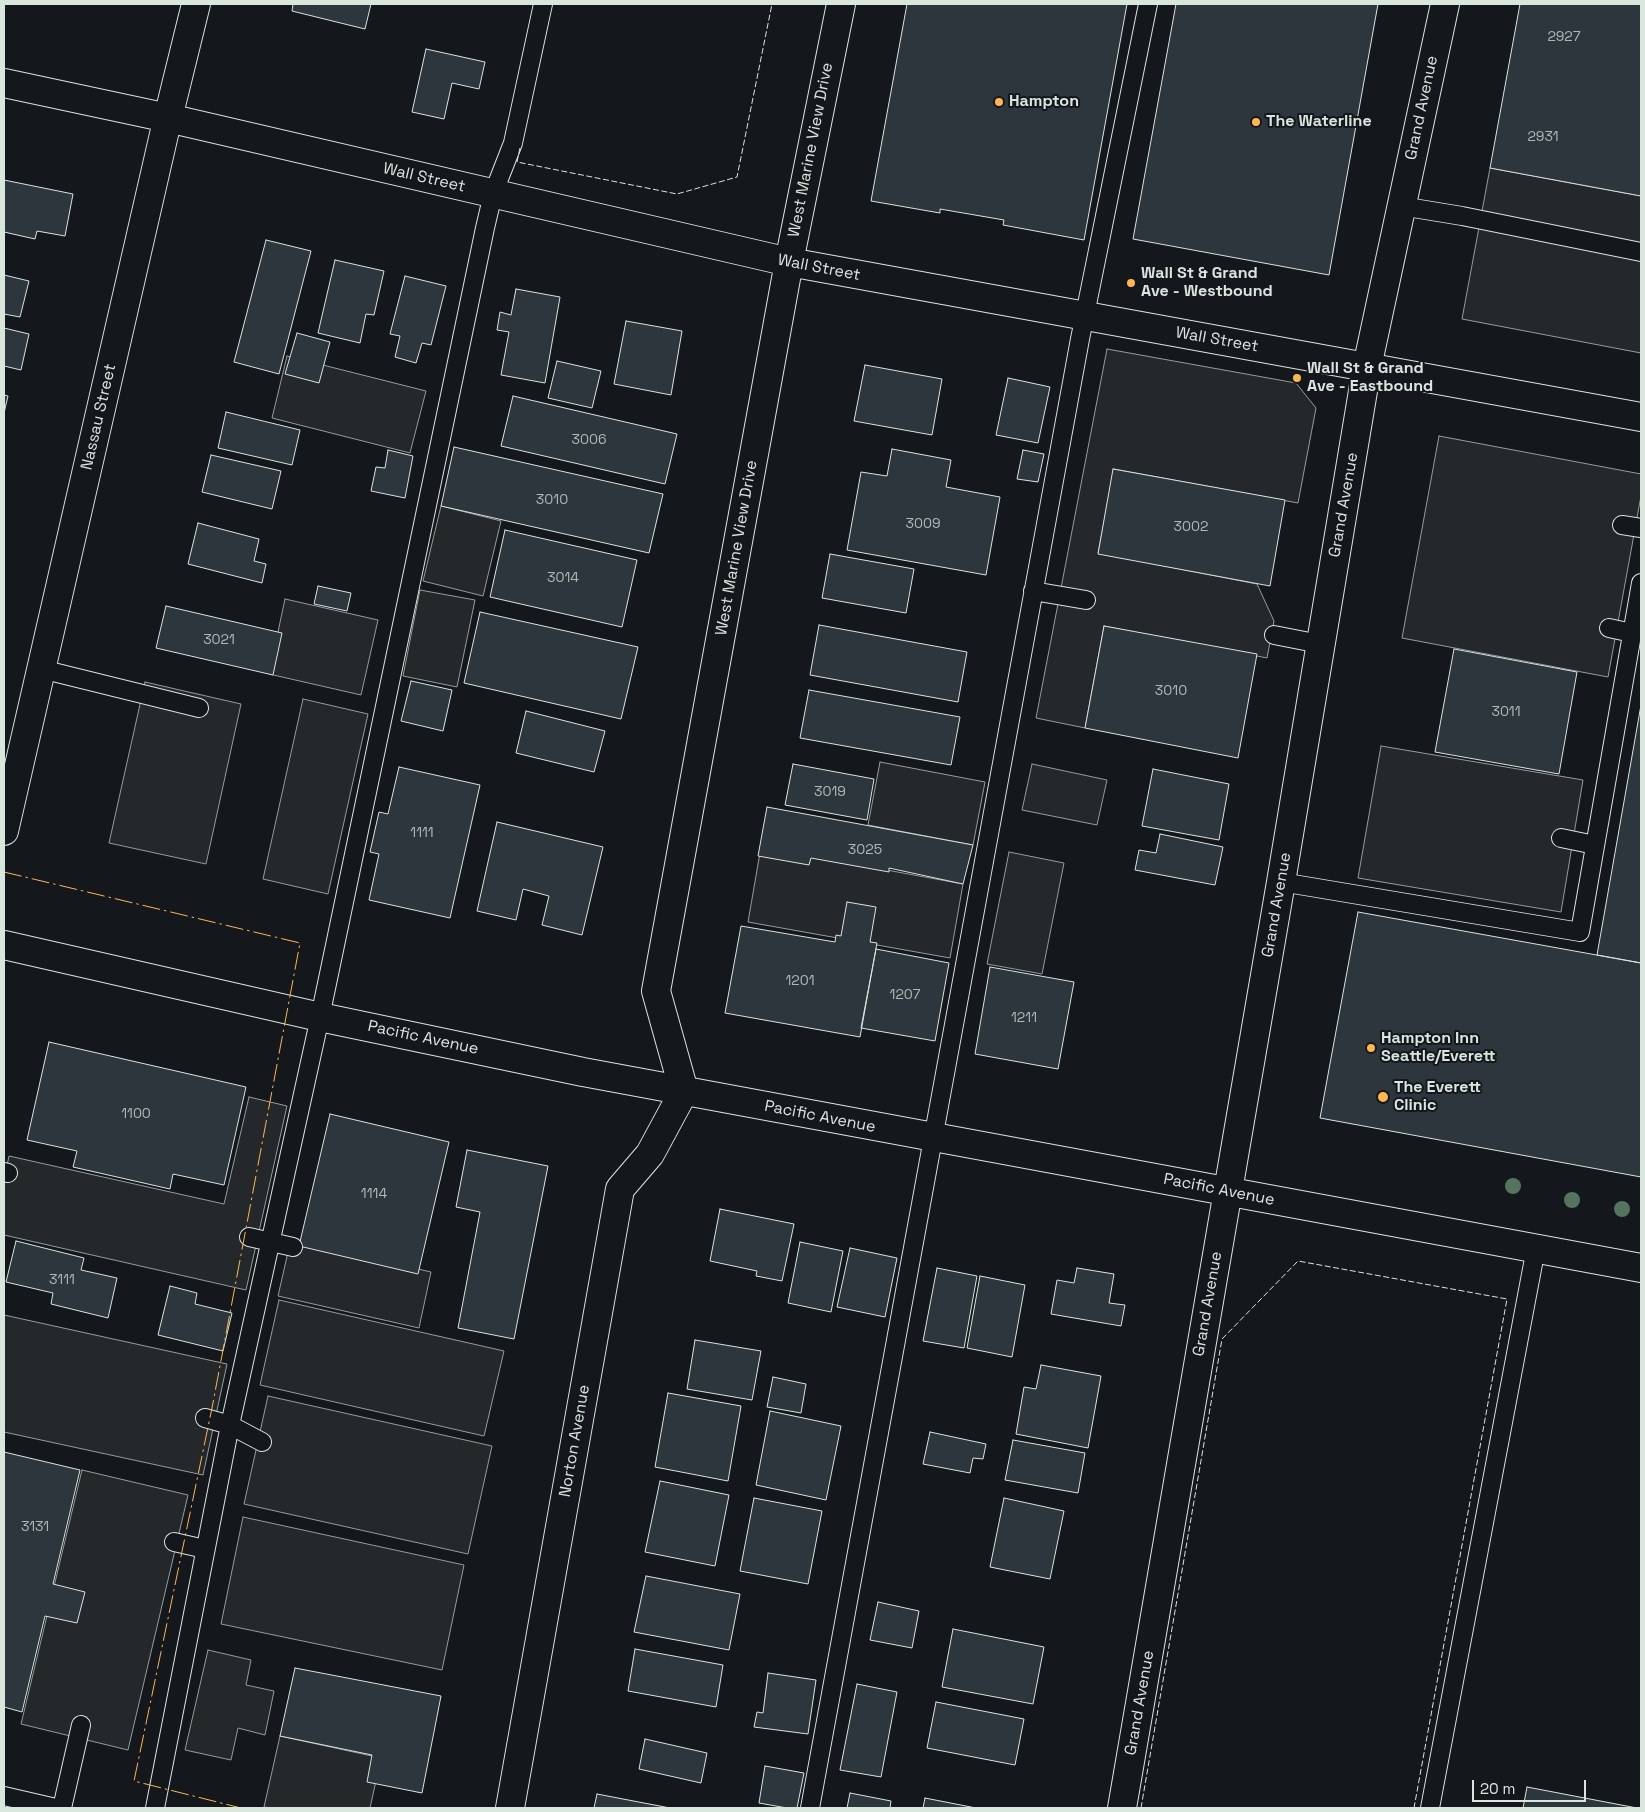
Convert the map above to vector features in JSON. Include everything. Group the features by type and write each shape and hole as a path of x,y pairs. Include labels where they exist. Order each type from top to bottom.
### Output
{"street":[{"name":"Nassau Street","path":"4,831 196,4"},
{"name":"West Marine View Drive","path":"684,1091 656,991 789,262 841,4"},
{"name":"Grand Avenue","path":"1122,1808 1281,882 1367,367 1445,4"},
{"name":"Wall Street","path":"4,83 168,118 789,262 1641,417"},
{"name":"Pacific Avenue","path":"4,945 320,1017 684,1091 1641,1268"},
{"name":"Norton Avenue","path":"510,1808 620,1189 650,1154 684,1091"}],"lane":[{"path":"155,1808 230,1425 320,1017 493,194 513,143 543,4"},
{"path":"810,1808 1084,316 1148,4"},
{"path":"1401,206 1462,216 1641,252"},
{"path":"1622,525 1641,528"},
{"path":"1281,882 1580,932 1641,583"},
{"path":"1033,591 1086,600"},
{"path":"1609,628 1632,633"},
{"path":"1274,635 1320,644"},
{"path":"41,670 199,708"},
{"path":"1561,838 1595,845"},
{"path":"249,1237 293,1248"},
{"path":"1430,1808 1536,1248"},
{"path":"205,1418 230,1425 262,1442"},
{"path":"174,1542 205,1549"},
{"path":"62,1808 81,1725"},
{"path":"4,1796 56,1808"}],"shaded area":[{"path":"1490,168 1641,196 1641,353 1462,319"},
{"path":"1107,349 1296,383 1316,408 1298,503 1114,469 1098,553 1257,584 1274,621 1267,658 1104,626 1085,728 1036,718"},
{"path":"287,356 426,391 410,453 272,418"},
{"path":"1439,436 1641,474 1641,496 1608,677 1402,638"},
{"path":"441,506 501,521 483,596 423,581"},
{"path":"420,590 475,600 457,687 403,676"},
{"path":"285,599 378,620 361,695 269,674"},
{"path":"145,682 241,704 206,864 109,843"},
{"path":"303,699 368,714 328,894 263,879"},
{"path":"1381,746 1583,780 1561,912 1358,878"},
{"path":"880,762 985,782 973,845 868,825"},
{"path":"1032,764 1107,780 1097,825 1022,810"},
{"path":"761,847 963,884 950,958 748,922"},
{"path":"1009,852 1064,863 1042,974 987,964"},
{"path":"249,1097 287,1106 246,1290 4,1235 4,1180 9,1156 224,1204"},
{"path":"291,1239 431,1272 419,1328 278,1296"},
{"path":"279,1300 504,1351 484,1436 260,1385"},
{"path":"4,1315 227,1364 203,1475 4,1432"},
{"path":"268,1396 492,1446 468,1554 244,1504"},
{"path":"82,1470 188,1495 128,1750 21,1724"},
{"path":"243,1517 464,1565 442,1670 221,1624"},
{"path":"208,1650 251,1660 246,1685 274,1691 265,1735 238,1728 231,1760 185,1750"},
{"path":"280,1736 381,1758 370,1808 264,1807"}],"building":[{"path":"293,4 371,4 365,29 292,11"},
{"name":"Hampton","path":"907,4 1127,4 1084,240 1003,225 1004,220 940,209 940,213 871,201"},
{"name":"The Waterline","path":"1176,4 1378,4 1329,275 1133,239"},
{"path":"1520,4 1641,4 1641,196 1490,168"},
{"path":"426,49 485,62 479,89 452,83 444,119 412,112"},
{"path":"4,180 73,194 65,236 37,231 35,239 4,232"},
{"path":"266,240 311,251 279,374 234,362"},
{"path":"335,260 384,271 374,315 366,314 360,343 318,333"},
{"path":"4,275 29,281 20,317 4,314"},
{"path":"405,276 446,286 431,345 422,343 416,363 395,357 400,336 390,334"},
{"path":"516,289 560,297 545,383 501,375 509,332 497,330 500,312 511,315"},
{"path":"626,321 682,331 671,395 614,384"},
{"path":"4,328 29,334 21,370 4,366"},
{"path":"297,333 330,342 319,383 285,374"},
{"path":"557,361 601,371 592,408 548,398"},
{"path":"865,365 942,379 932,435 854,421"},
{"path":"1008,378 1050,387 1038,443 996,435"},
{"path":"4,395 8,396 4,413"},
{"path":"513,396 677,434 665,484 501,446"},
{"path":"226,412 300,430 292,465 218,448"},
{"path":"454,447 663,494 649,553 441,506"},
{"path":"892,449 951,460 946,487 1000,497 986,575 847,550 861,472 887,476"},
{"path":"388,450 413,456 405,498 371,491 376,467 385,468"},
{"path":"1023,450 1044,454 1038,482 1017,479"},
{"path":"211,455 281,471 272,509 202,492"},
{"path":"1113,469 1285,500 1270,586 1098,554"},
{"path":"198,523 259,539 254,561 266,564 262,583 188,564"},
{"path":"505,530 637,560 622,627 490,597"},
{"path":"830,554 914,569 906,613 822,598"},
{"path":"318,586 351,593 347,611 314,604"},
{"path":"166,606 282,633 273,675 156,648"},
{"path":"480,612 638,647 621,719 464,683"},
{"path":"819,625 967,652 958,702 810,675"},
{"path":"1104,626 1257,654 1238,758 1085,728"},
{"path":"1454,649 1577,672 1559,774 1435,752"},
{"path":"411,681 452,690 443,731 401,721"},
{"path":"809,690 960,717 951,765 800,738"},
{"path":"1641,705 1641,963 1597,955"},
{"path":"526,711 605,731 594,772 516,753"},
{"path":"793,764 874,779 867,820 785,805"},
{"path":"399,767 480,785 450,918 369,900 379,854 370,852 379,812 388,814"},
{"path":"1153,769 1229,784 1219,840 1142,826"},
{"path":"767,807 973,845 963,884 889,868 889,872 811,858 809,865 758,856"},
{"path":"497,822 603,847 582,935 542,925 549,896 523,889 516,920 477,911"},
{"path":"1160,834 1223,847 1215,885 1135,870 1139,850 1156,853"},
{"path":"847,902 876,907 870,942 877,943 860,1037 725,1013 741,926 835,942 836,935 841,936"},
{"path":"1358,912 1641,963 1641,1177 1320,1118"},
{"path":"876,949 949,963 935,1041 861,1028"},
{"path":"990,967 1074,982 1058,1069 975,1054"},
{"path":"49,1042 246,1087 224,1185 173,1174 170,1189 73,1167 77,1151 27,1140"},
{"path":"330,1114 449,1142 418,1274 299,1246"},
{"path":"467,1150 548,1166 514,1339 458,1328 480,1212 456,1207"},
{"path":"720,1209 794,1224 782,1281 756,1276 757,1271 710,1261"},
{"path":"16,1241 84,1258 81,1270 117,1278 108,1318 51,1304 53,1293 6,1282"},
{"path":"800,1242 843,1251 831,1312 788,1303"},
{"path":"850,1248 897,1258 885,1317 837,1307"},
{"path":"937,1268 977,1276 964,1348 923,1341"},
{"path":"1077,1268 1114,1274 1109,1303 1125,1305 1121,1326 1051,1314 1057,1280 1074,1283"},
{"path":"980,1276 1025,1285 1012,1357 967,1348"},
{"path":"170,1286 197,1293 195,1304 232,1313 223,1351 158,1335"},
{"path":"695,1340 761,1351 752,1400 687,1389"},
{"path":"1041,1365 1101,1376 1088,1448 1016,1434 1024,1387 1036,1389"},
{"path":"773,1377 806,1384 801,1413 767,1407"},
{"path":"668,1393 741,1406 728,1481 655,1467"},
{"path":"770,1411 841,1426 826,1500 756,1485"},
{"path":"930,1432 986,1444 983,1459 973,1458 970,1473 923,1464"},
{"path":"1013,1440 1085,1453 1078,1493 1005,1480"},
{"path":"4,1452 80,1470 53,1584 85,1592 77,1623 45,1616 22,1712 4,1707"},
{"path":"660,1481 729,1495 715,1566 645,1552"},
{"path":"754,1498 822,1511 808,1584 740,1571"},
{"path":"1004,1498 1064,1511 1050,1579 990,1567"},
{"path":"646,1576 740,1594 729,1650 634,1632"},
{"path":"878,1602 919,1611 912,1648 870,1640"},
{"path":"953,1629 1044,1647 1033,1704 942,1687"},
{"path":"635,1649 723,1665 716,1707 628,1691"},
{"path":"295,1668 441,1696 422,1793 367,1782 372,1755 280,1736"},
{"path":"768,1673 816,1680 808,1734 754,1727 757,1712 763,1713"},
{"path":"857,1684 897,1692 881,1777 840,1770"},
{"path":"936,1702 1024,1719 1015,1765 927,1748"},
{"path":"645,1739 707,1753 701,1783 639,1769"},
{"path":"765,1766 804,1773 797,1808 759,1803"},
{"path":"1527,1787 1637,1808 1523,1808"},
{"path":"850,1793 891,1801 890,1808 847,1808"},
{"path":"597,1794 670,1808 594,1808"},
{"path":"925,1798 976,1808 923,1808"}],"fence":[{"path":"520,148 517,162 677,194 737,177 772,4"},
{"path":"1141,1808 1222,1339 1298,1261 1507,1299 1414,1808"}],"power":[{"path":"4,872 300,943 212,1408 134,1781 241,1808"}],"place":[{"name":"Hampton","path":"999,102"},
{"name":"The Waterline","path":"1256,122"},
{"name":"Wall St & Grand Ave - Westbound","path":"1131,283"},
{"name":"Wall St & Grand Ave - Eastbound","path":"1297,378"},
{"name":"Hampton Inn Seattle/Everett","path":"1371,1048"},
{"name":"The Everett Clinic","path":"1383,1097"}]}
